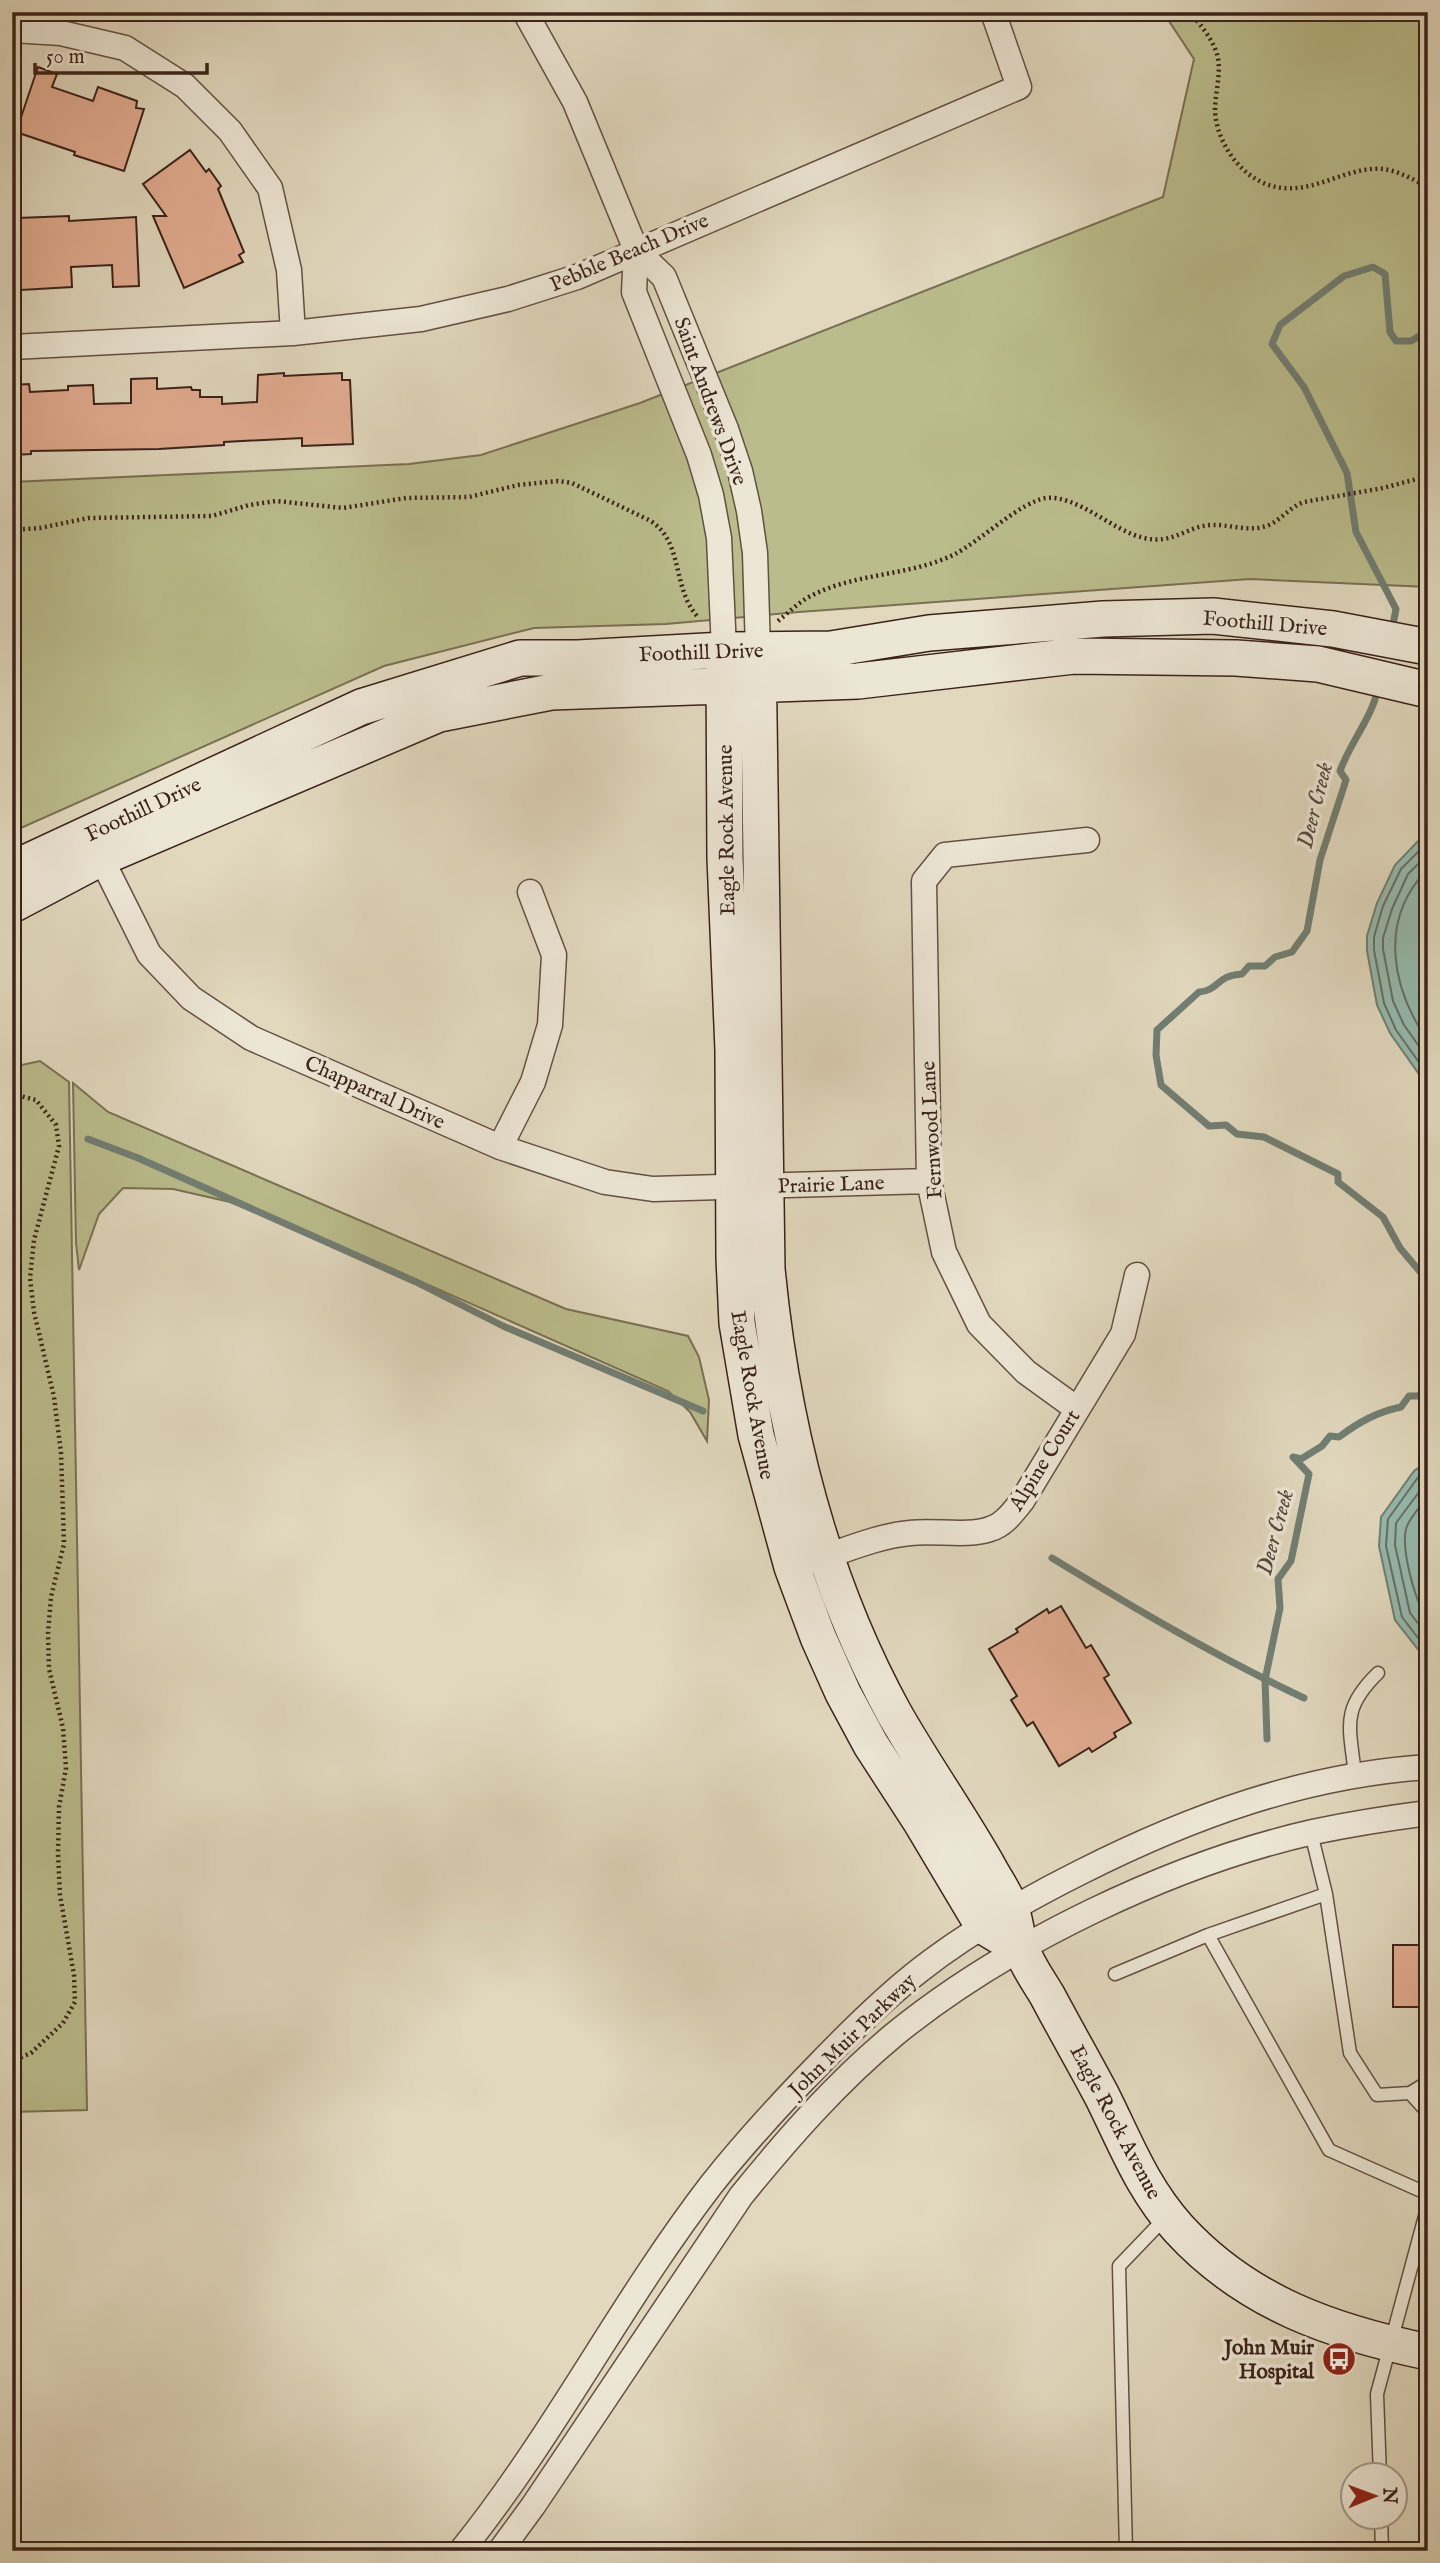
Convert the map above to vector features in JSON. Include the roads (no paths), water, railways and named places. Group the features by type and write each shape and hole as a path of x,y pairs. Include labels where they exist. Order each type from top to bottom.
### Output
{"street":[{"name":"Saint Andrews Drive","path":"524,12 575,102 636,250 664,277 740,471 755,553 758,636"},
{"name":"Pebble Beach Drive","path":"12,347 293,332 421,319 495,302 576,277 1019,87 993,12"},
{"path":"12,30 61,33 125,48 186,86 230,131 270,188 289,270 293,332"},
{"name":"Saint Andrews Drive","path":"636,250 634,292 699,455 711,495 719,538 724,637"},
{"name":"Foothill Drive","path":"12,905 95,846 361,707 520,658 578,658 724,637 758,636 831,649 929,632 1103,619 1213,616 1333,629 1428,647"},
{"name":"Eagle Rock Avenue","path":"758,636 750,1187 737,1323 756,1435 792,1567 818,1637 843,1693 871,1745 921,1822 1021,1949 1091,2074 1139,2175 1168,2216 1213,2260 1246,2287 1273,2303 1345,2332 1428,2352"},
{"name":"Eagle Rock Avenue","path":"724,637 725,858 733,1050 750,1187 767,1269 774,1338 804,1485 825,1556 860,1643 894,1712 969,1833 997,1918"},
{"name":"Foothill Drive","path":"12,869 95,846 439,715 551,692 858,681 1074,656 1236,658 1318,664 1428,690"},
{"name":"Fernwood Lane","path":"1077,1409 1026,1372 979,1324 944,1252 929,1181 925,881 945,855 1087,840"},
{"name":"Chapparral Drive","path":"95,846 149,954 191,998 251,1038 500,1147 605,1182 653,1188 750,1187"},
{"path":"500,1147 533,1083 550,1025 554,955 530,892"},
{"name":"Prairie Lane","path":"750,1187 929,1181"},
{"name":"Alpine Court","path":"792,1567 907,1533 980,1532 993,1529 1007,1519 1022,1501 1123,1334 1137,1275"},
{"name":"John Muir Parkway","path":"461,2551 489,2517 663,2255 727,2167 774,2110 887,1997 947,1950 997,1918 1124,1850 1203,1816 1308,1784 1354,1775 1428,1767"},
{"name":"John Muir Parkway","path":"500,2551 533,2506 717,2230 780,2148 824,2101 895,2034 968,1981 1021,1949 1137,1891 1248,1850 1311,1833 1428,1813"}],"lane":[{"path":"1354,1775 1349,1725 1351,1710 1360,1691 1378,1673"},
{"path":"1311,1833 1326,1894 1350,2053 1377,2095 1410,2093 1428,2082"},
{"path":"1115,1975 1208,1935 1326,1894"},
{"path":"1208,1935 1329,2150 1428,2194"},
{"path":"1410,2093 1428,2113"},
{"path":"1379,2462 1377,2394 1428,2205"},
{"path":"1126,2551 1119,2266 1168,2216"},
{"path":"1381,2532 1382,2551"}],"water":[{"path":"1421,838 1428,838 1428,1087 1390,1033 1377,1005 1367,951 1367,936 1377,903 1395,865"},
{"path":"1428,1461 1428,1662 1395,1620 1379,1546 1381,1517 1414,1471"}],"waterway":[{"name":"Deer Creek","path":"1392,630 1396,609 1356,532 1347,473 1304,387 1272,344 1280,325 1344,276 1373,267 1385,274 1390,332 1396,341 1411,341 1428,331"},
{"name":"Deer Creek","path":"1378,689 1371,710 1340,771 1346,780 1320,860 1307,931 1292,952 1275,957 1265,966 1249,966 1242,974 1227,977 1210,989 1199,992 1157,1030 1156,1055 1161,1085 1209,1126 1226,1125 1237,1134 1264,1137 1338,1174 1338,1182 1383,1217 1400,1248 1428,1281"},
{"path":"88,1139 138,1158 416,1282 503,1326 703,1411"},
{"name":"Deer Creek","path":"1267,1739 1265,1680 1280,1608 1278,1579 1291,1561 1309,1474 1293,1457 1301,1459 1322,1446 1330,1436 1339,1437 1368,1418 1401,1407 1409,1396 1418,1396 1428,1388"},
{"path":"1052,1558 1176,1631 1304,1698"}],"place":[{"name":"John Muir Hospital","path":"1339,2359"}]}
